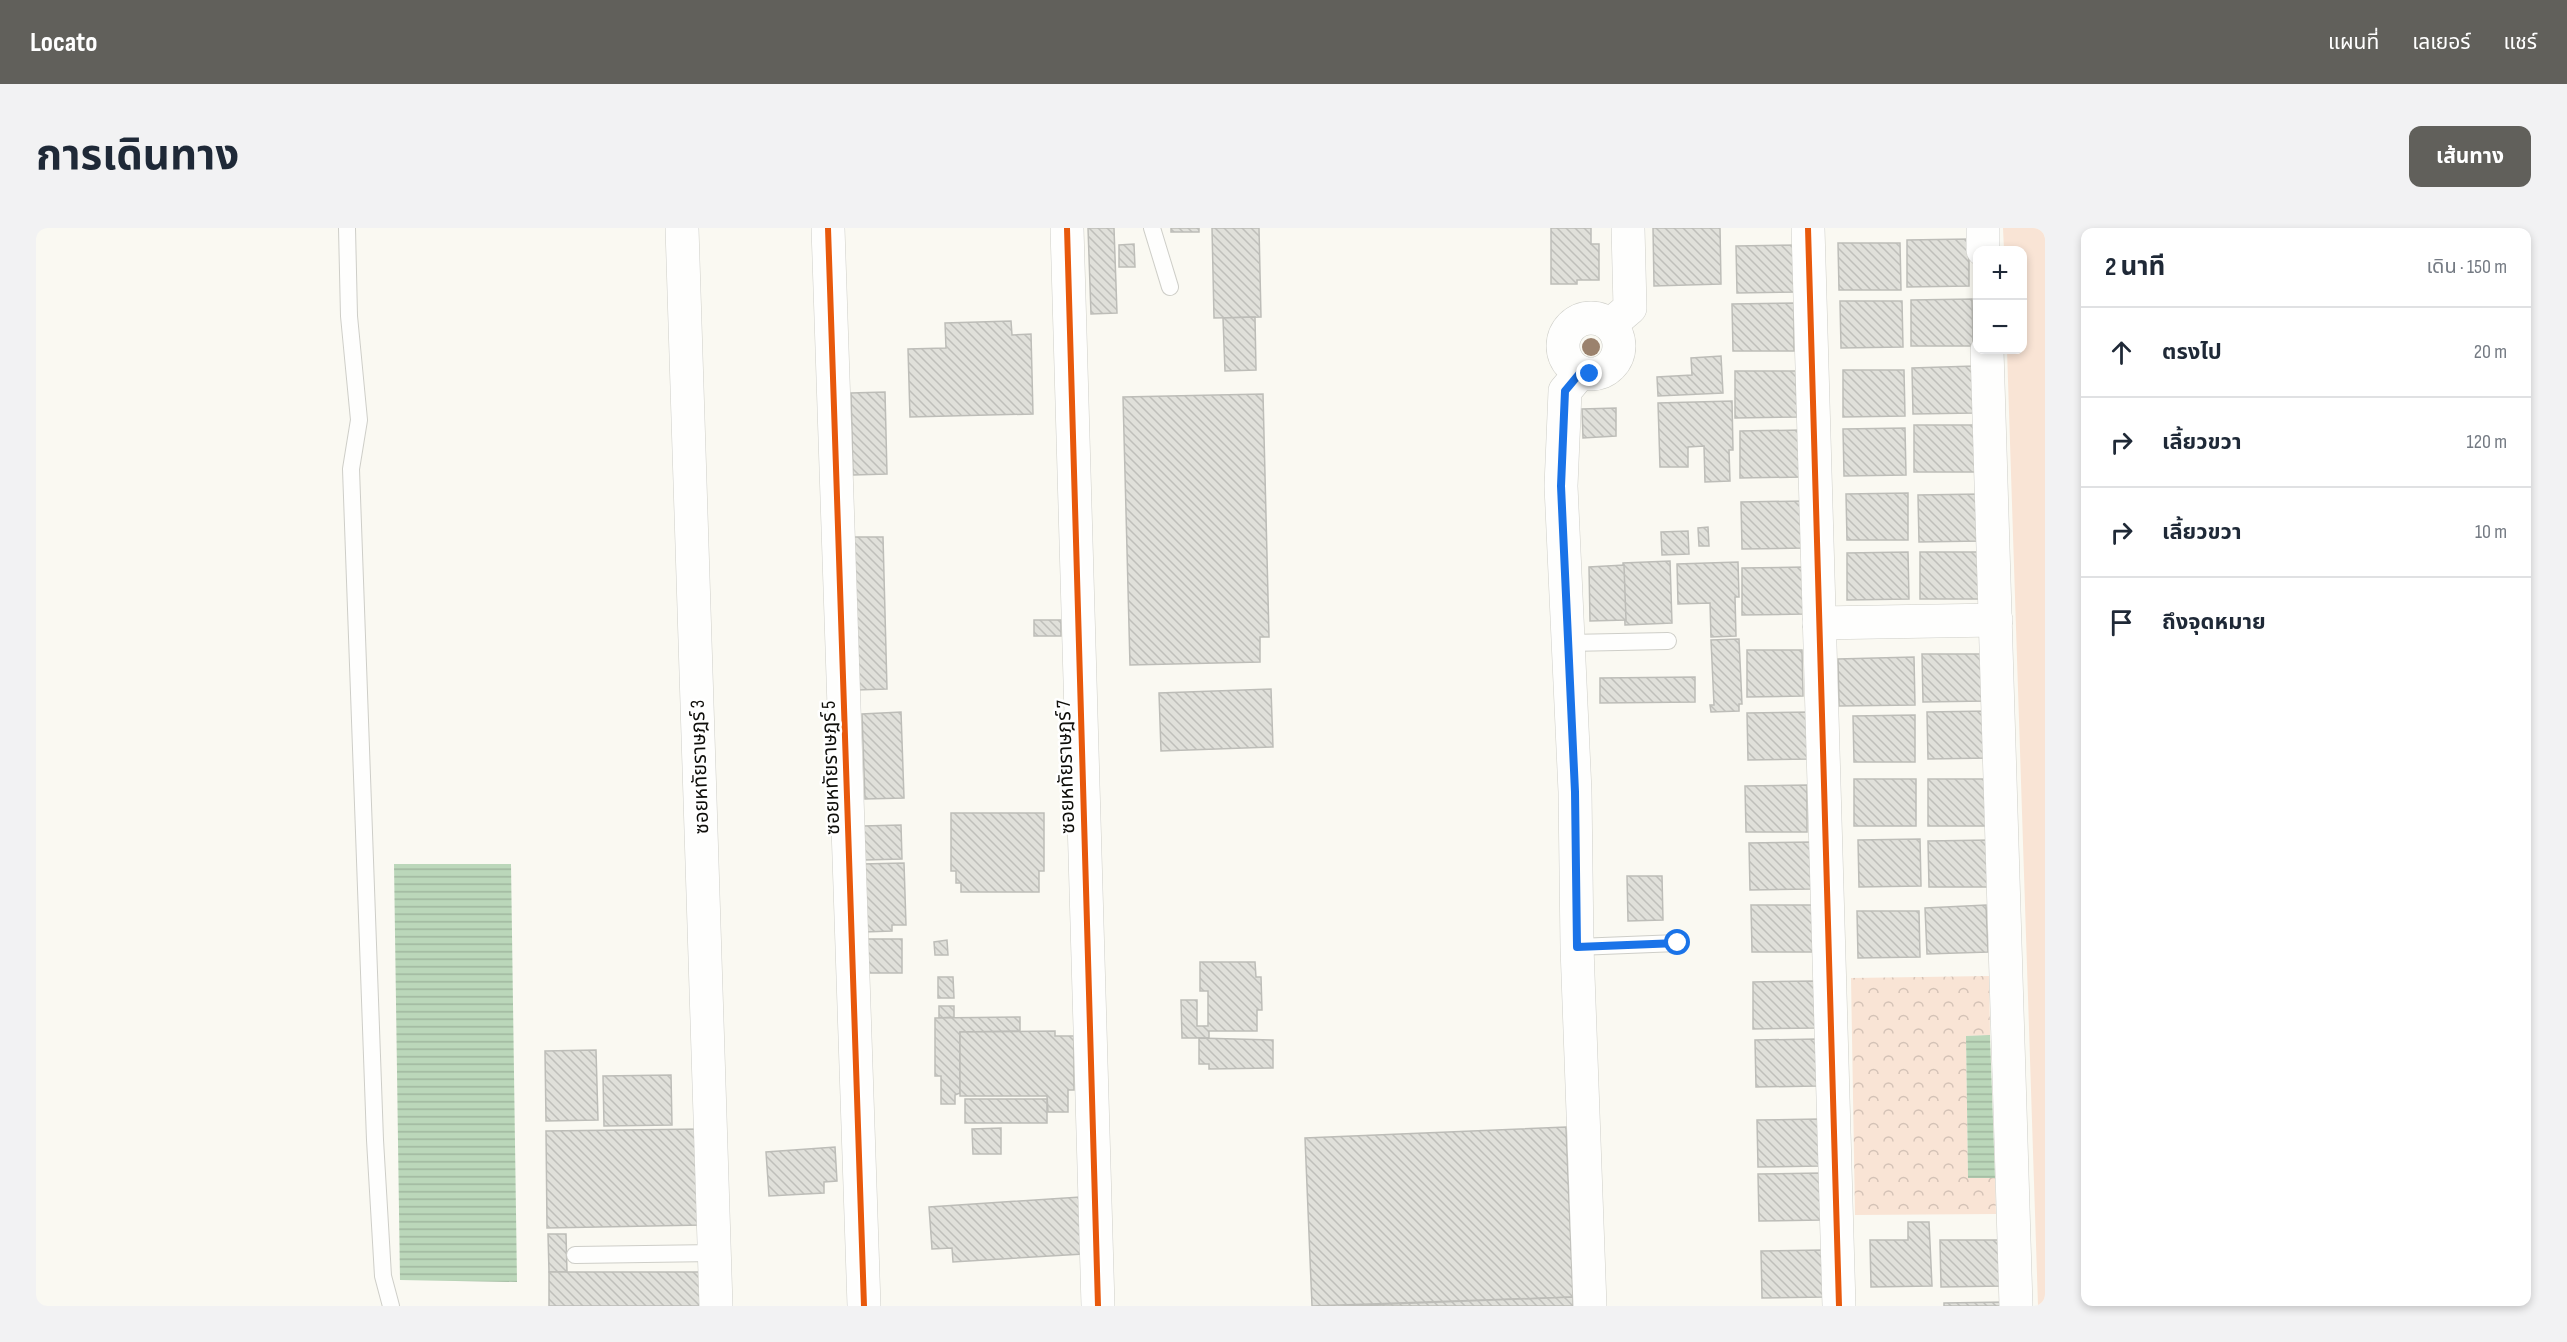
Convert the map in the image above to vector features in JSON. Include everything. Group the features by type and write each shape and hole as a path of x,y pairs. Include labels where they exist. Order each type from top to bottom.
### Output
{"street":[{"name":"ซอยหทัยราษฎร์ 3","path":"682,228 716,1306"},
{"name":"ซอยหทัยราษฎร์ 5","path":"828,228 864,1306"},
{"name":"ซอยหทัยราษฎร์ 7","path":"1067,228 1098,1306"},
{"path":"1590,1306 1577,947 1575,792 1561,486 1565,391 1580,373 1599,373 1615,361 1619,352 1619,342 1610,325 1630,308 1628,228"},
{"path":"1808,228 1839,1306"},
{"path":"1983,228 1983,246"},
{"path":"1987,354 2016,1306"},
{"path":"1819,623 1996,620"}],"lane":[{"path":"346,228 358,420 351,469 375,1140 383,1276 391,1306"},
{"path":"1152,228 1170,287"},
{"path":"1568,644 1668,641"},
{"path":"1577,947 1678,943"},
{"path":"575,1254 714,1253"}],"green space":[{"path":"2003,228 2045,228 2045,1306 2038,1306 2007,354 2027,354 2027,246 2004,246"},
{"path":"1989,976 1990,1035 1966,1036 1968,1178 1995,1178 1996,1214 1855,1215 1851,978"}],"shaded area":[{"path":"394,864 511,864 517,1282 400,1280"},
{"path":"1990,1035 1995,1178 1968,1178 1966,1036"}],"building":[{"path":"1088,228 1114,228 1117,313 1091,314"},
{"path":"1171,228 1199,228 1199,232 1171,232"},
{"path":"1212,228 1259,228 1261,317 1214,318"},
{"path":"1551,228 1591,228 1591,244 1599,244 1599,280 1577,280 1577,284 1551,284"},
{"path":"1653,228 1720,228 1721,284 1654,286"},
{"path":"1969,239 1969,286 1907,287 1907,240"},
{"path":"1838,243 1900,243 1901,290 1839,290"},
{"path":"1134,244 1135,267 1119,267 1119,245"},
{"path":"1798,245 1798,292 1737,293 1736,246"},
{"path":"1972,299 1973,346 1911,346 1911,300"},
{"path":"1840,301 1902,301 1903,347 1841,348"},
{"path":"1794,303 1794,351 1733,351 1732,304"},
{"path":"1255,317 1256,370 1225,371 1223,318"},
{"path":"1011,321 1012,335 1031,334 1033,414 910,417 908,349 946,348 945,323"},
{"path":"1721,356 1723,393 1658,396 1657,377 1692,375 1691,358"},
{"path":"1974,366 1974,413 1913,414 1912,368"},
{"path":"1843,370 1904,370 1905,416 1843,417"},
{"path":"1735,371 1796,371 1797,417 1735,418"},
{"path":"885,392 887,474 853,475 851,393"},
{"path":"1263,394 1269,637 1260,637 1260,662 1130,665 1123,397"},
{"path":"1732,401 1733,450 1729,450 1730,481 1705,482 1704,446 1688,447 1688,467 1660,467 1658,403"},
{"path":"1616,408 1616,436 1583,438 1582,409"},
{"path":"1914,425 1975,425 1976,472 1914,472"},
{"path":"1905,428 1906,475 1844,476 1843,429"},
{"path":"1801,430 1802,477 1740,478 1740,431"},
{"path":"1908,493 1908,540 1847,540 1846,494"},
{"path":"1980,494 1980,541 1919,542 1918,495"},
{"path":"1803,501 1803,548 1742,549 1741,502"},
{"path":"1708,527 1709,546 1699,546 1698,528"},
{"path":"1688,531 1689,554 1662,555 1661,532"},
{"path":"851,537 883,537 887,689 856,690"},
{"path":"1908,552 1909,599 1847,600 1847,553"},
{"path":"1920,552 1981,552 1982,599 1920,599"},
{"path":"1670,561 1672,623 1625,625 1623,563"},
{"path":"1738,562 1739,597 1735,597 1736,636 1711,637 1710,603 1678,604 1677,564"},
{"path":"1624,565 1626,620 1590,621 1589,567"},
{"path":"1803,567 1804,614 1742,615 1742,568"},
{"path":"1034,620 1061,620 1061,636 1034,636"},
{"path":"1739,639 1742,704 1739,704 1739,711 1711,712 1710,705 1714,705 1711,640"},
{"path":"1747,650 1802,650 1803,696 1747,697"},
{"path":"1922,654 1984,654 1985,701 1923,702"},
{"path":"1914,657 1915,705 1839,706 1838,659"},
{"path":"1695,677 1695,702 1600,703 1600,678"},
{"path":"1271,689 1273,747 1161,751 1159,693"},
{"path":"1989,711 1989,758 1928,759 1927,712"},
{"path":"901,712 904,798 865,799 862,714"},
{"path":"1809,712 1809,759 1748,760 1747,713"},
{"path":"1915,715 1915,762 1854,762 1853,716"},
{"path":"1854,779 1916,779 1916,826 1854,826"},
{"path":"1928,779 1989,779 1990,826 1928,826"},
{"path":"1807,785 1807,832 1746,832 1745,786"},
{"path":"951,813 1044,813 1044,871 1039,871 1039,892 961,892 961,883 956,883 956,871 951,871"},
{"path":"901,825 902,859 864,860 863,826"},
{"path":"1920,839 1921,886 1859,887 1858,840"},
{"path":"1990,840 1991,887 1929,887 1928,841"},
{"path":"1811,842 1811,889 1750,890 1749,843"},
{"path":"904,863 906,925 892,925 892,931 864,932 862,864"},
{"path":"1627,876 1662,876 1663,920 1628,921"},
{"path":"1751,905 1813,905 1813,952 1752,952"},
{"path":"1986,905 1988,952 1927,954 1925,908"},
{"path":"1857,911 1919,911 1920,957 1858,958"},
{"path":"865,939 902,939 902,973 865,973"},
{"path":"947,940 948,955 935,955 934,942"},
{"path":"1200,962 1255,962 1256,977 1261,977 1262,1010 1257,1010 1257,1031 1209,1031 1209,1038 1182,1038 1181,1000 1197,1000 1197,1026 1208,1026 1208,991 1200,991"},
{"path":"938,977 953,977 954,998 938,998"},
{"path":"1814,981 1815,1028 1753,1029 1753,982"},
{"path":"939,1006 954,1006 954,1017 939,1018"},
{"path":"1020,1017 1020,1031 960,1032 960,1093 955,1095 955,1104 941,1104 941,1076 935,1076 935,1018"},
{"path":"1055,1031 1055,1036 1074,1036 1074,1090 1068,1090 1068,1112 1048,1112 1047,1096 960,1096 960,1032"},
{"path":"1199,1038 1273,1040 1273,1068 1209,1069 1209,1064 1199,1064"},
{"path":"1817,1039 1817,1086 1756,1087 1755,1040"},
{"path":"596,1050 598,1120 546,1121 545,1051"},
{"path":"671,1075 672,1125 604,1126 603,1076"},
{"path":"965,1099 1047,1099 1047,1123 965,1123"},
{"path":"1819,1119 1820,1166 1758,1167 1757,1120"},
{"path":"1566,1127 1573,1297 1312,1306 1305,1138"},
{"path":"1001,1128 1001,1154 973,1154 972,1129"},
{"path":"701,1129 702,1225 547,1228 546,1131"},
{"path":"835,1147 837,1181 824,1182 824,1193 769,1196 766,1152"},
{"path":"1820,1173 1821,1220 1759,1221 1758,1174"},
{"path":"1080,1197 1083,1254 953,1262 952,1248 932,1249 929,1207"},
{"path":"1908,1222 1929,1222 1932,1286 1871,1287 1870,1240 1908,1240"},
{"path":"548,1234 566,1234 567,1272 549,1272"},
{"path":"1940,1240 2002,1240 2003,1286 1941,1287"},
{"path":"1823,1250 1824,1297 1762,1298 1761,1251"},
{"path":"549,1272 702,1272 702,1306 549,1306"},
{"path":"1573,1297 1573,1306 1338,1306"},
{"path":"2005,1302 2005,1306 1944,1306 1944,1303"}],"cycle path":[{"path":"828,228 864,1306"},
{"path":"1067,228 1098,1306"},
{"path":"1808,228 1839,1306"}],"route":[{"path":"1590,374 1580,373 1565,391 1561,486 1575,792 1577,947 1678,943"}]}
